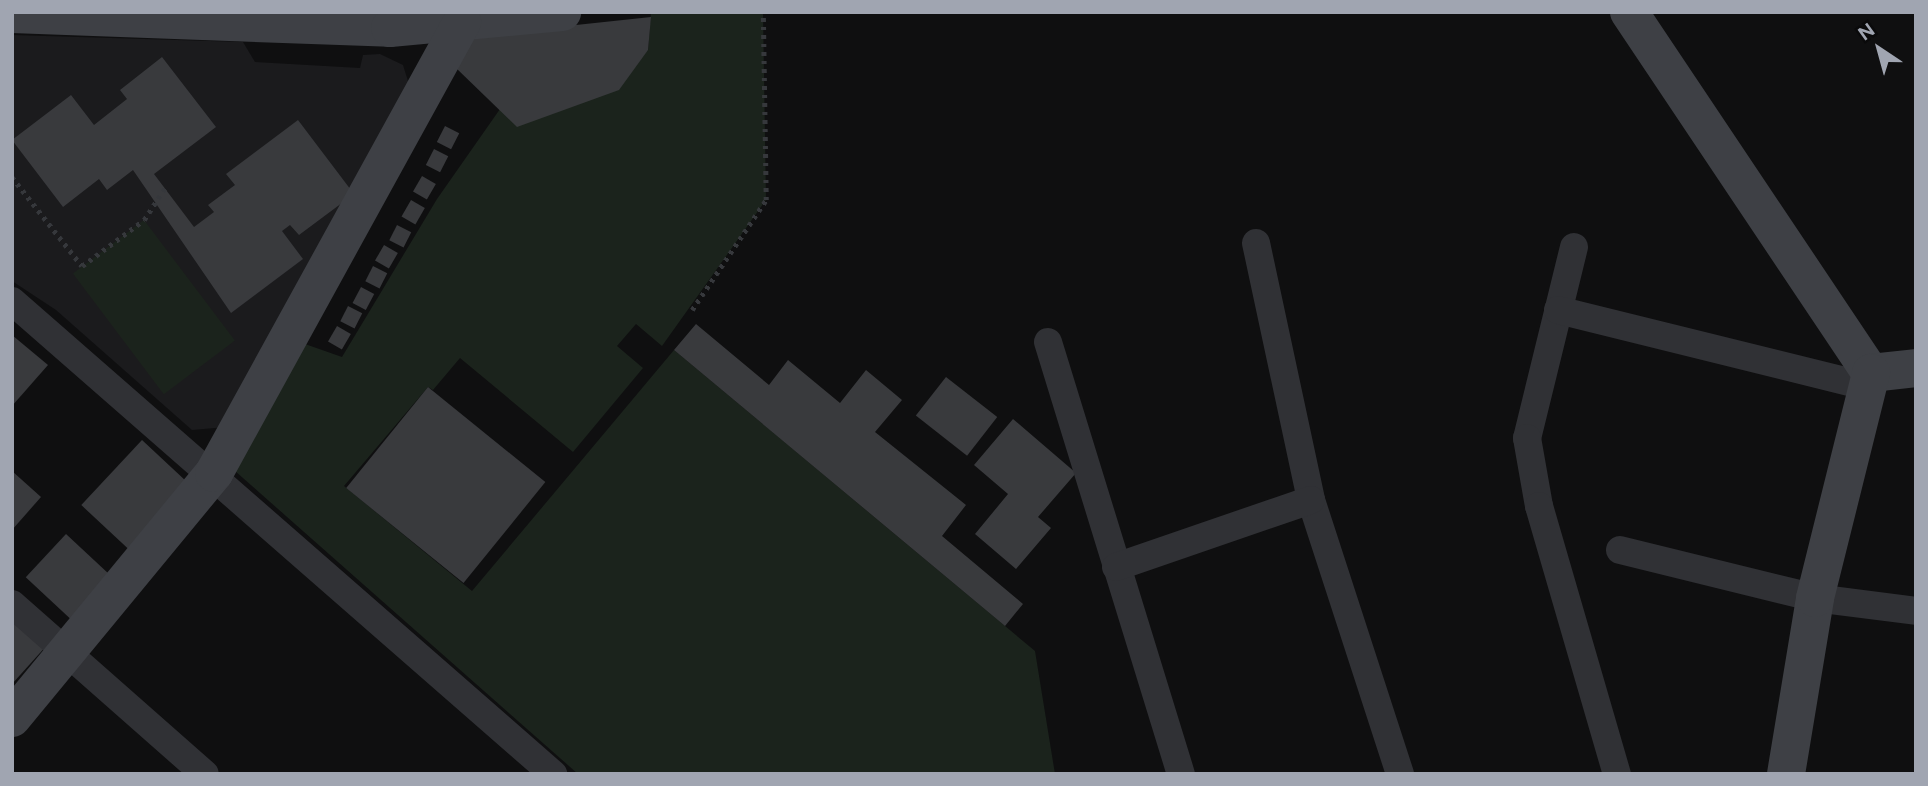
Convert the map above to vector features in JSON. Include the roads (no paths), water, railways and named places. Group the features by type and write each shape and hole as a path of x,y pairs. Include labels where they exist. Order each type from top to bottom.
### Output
{"street":[{"path":"12,14 462,22 562,12"},
{"path":"1629,12 1870,380 1815,598 1786,774"},
{"path":"12,718 66,656 214,472 462,22"},
{"path":"1256,243 1311,500 1400,774"},
{"path":"1574,247 1527,438 1539,506 1617,774"},
{"path":"12,302 214,472 553,774"},
{"path":"1558,310 1870,380 1916,368"},
{"path":"1048,342 1181,774"},
{"path":"1116,567 1311,500"},
{"path":"1620,550 1815,598 1916,611"},
{"path":"12,604 66,656 205,774"}]}
